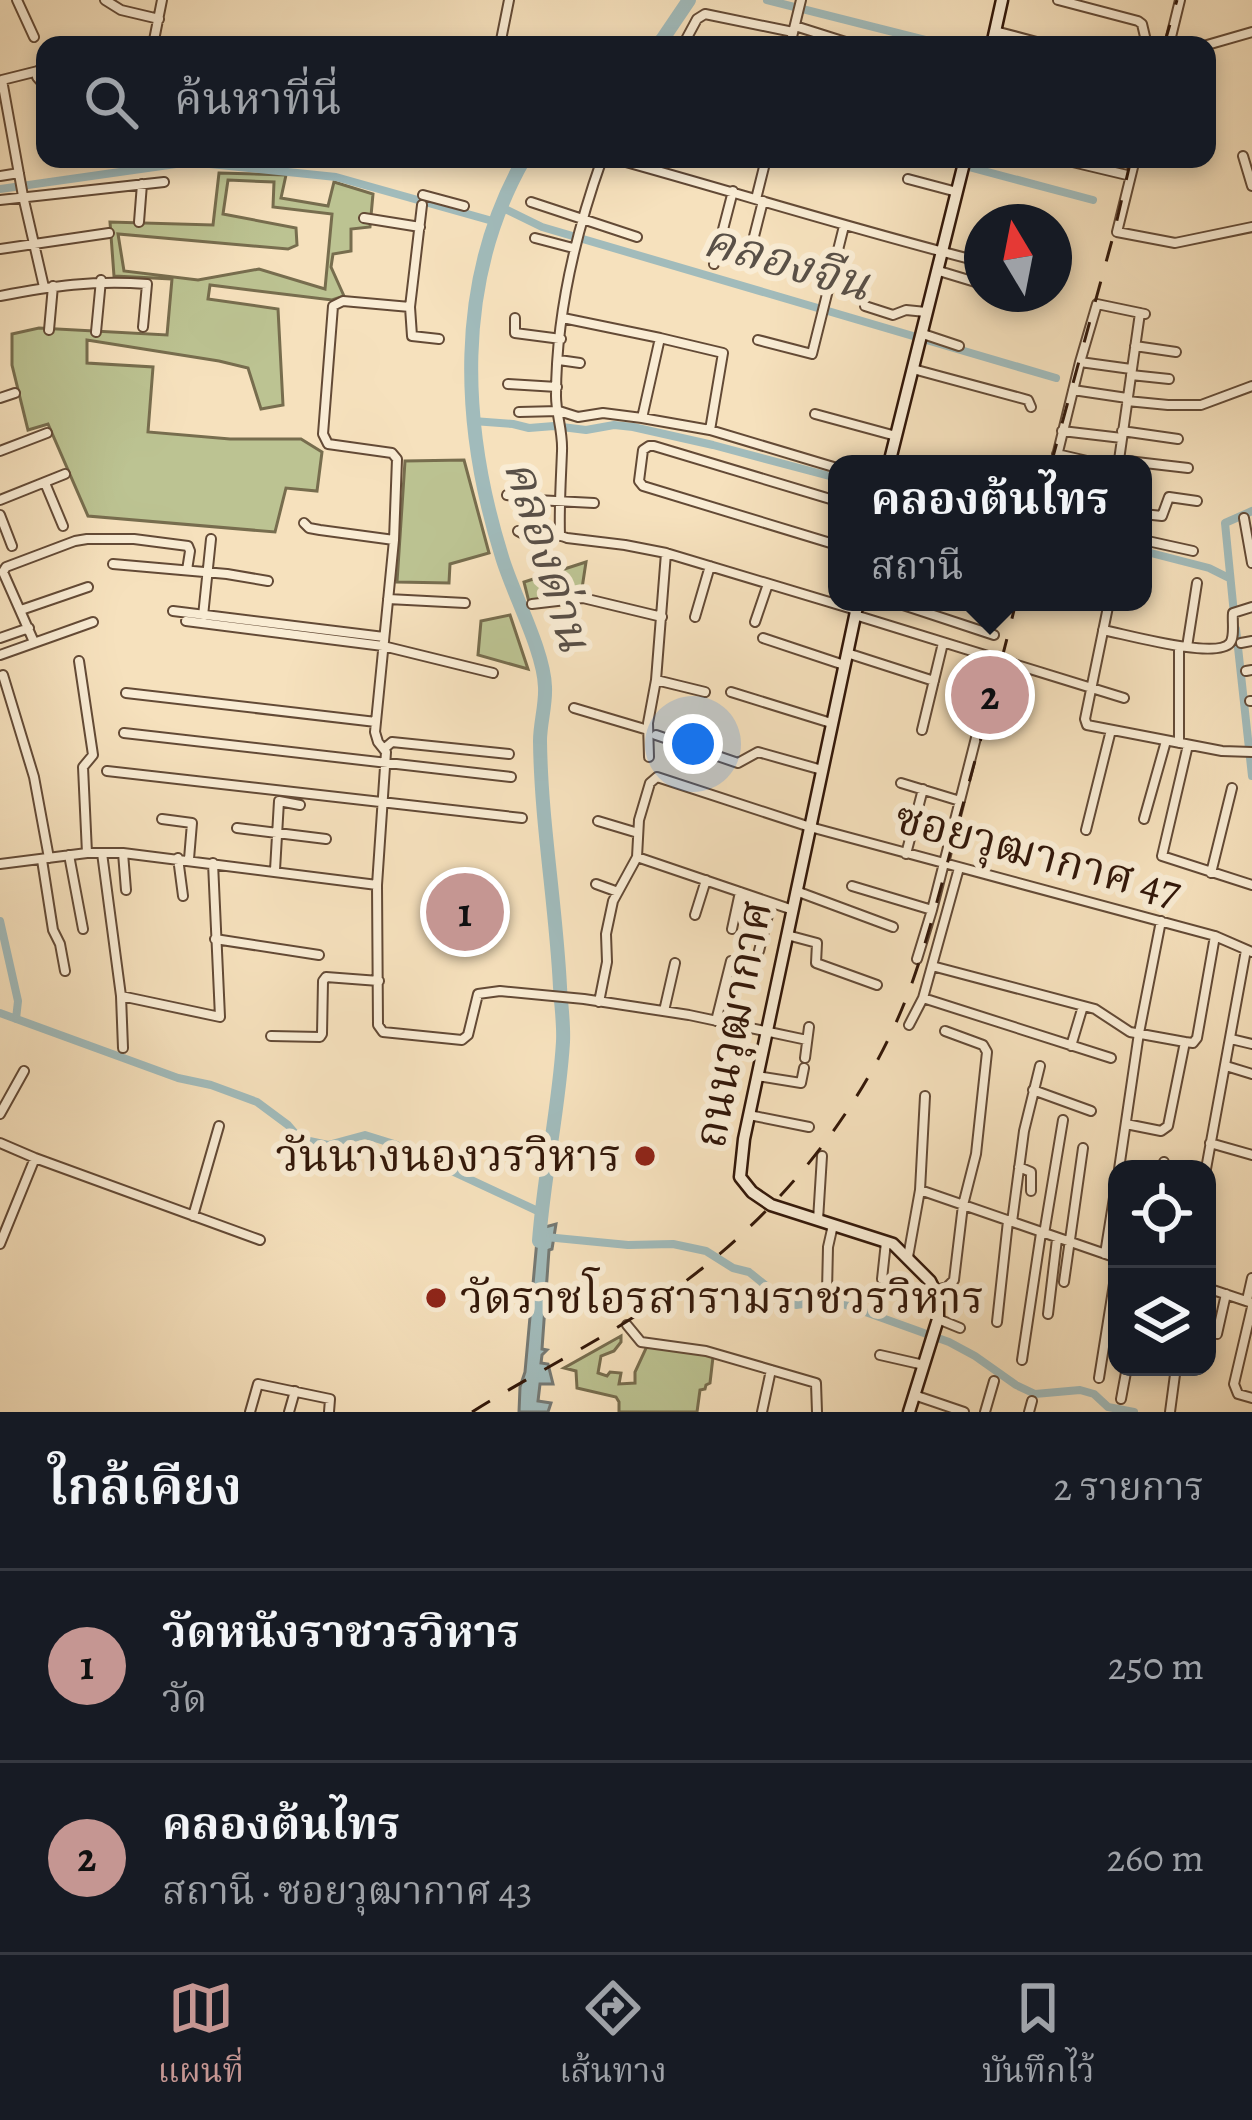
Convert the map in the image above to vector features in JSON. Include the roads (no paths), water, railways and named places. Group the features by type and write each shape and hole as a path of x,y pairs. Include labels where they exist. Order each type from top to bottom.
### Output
{"main road":[{"path":"994,36 1002,0"},
{"path":"891,455 963,168"},
{"name":"ถนนวุฒากาศ","path":"856,611 740,1177 770,1204 886,1241 908,1257 936,1290"},
{"path":"908,1412 935,1330 936,1290"}],"street":[{"path":"16,0 34,38"},
{"path":"105,0 121,10 159,19"},
{"path":"155,36 162,0"},
{"path":"502,36 509,0"},
{"path":"792,36 801,0"},
{"path":"1058,0 1138,21 1145,36"},
{"path":"1171,36 1180,0"},
{"path":"688,36 705,14 821,36"},
{"path":"995,31 1014,36"},
{"path":"1216,42 1252,32"},
{"path":"36,71 2,80 21,185 49,287 49,330"},
{"path":"1243,156 1252,186"},
{"path":"560,535 556,386 562,318 581,219 599,168"},
{"path":"648,168 964,258"},
{"path":"748,260 765,168"},
{"path":"1098,168 1127,175"},
{"path":"1133,168 1117,232 1174,243 1252,226"},
{"path":"0,176 21,185 164,182"},
{"path":"908,178 957,192"},
{"path":"139,223 142,184"},
{"path":"0,200 21,185"},
{"path":"714,264 733,191"},
{"path":"439,340 412,336 410,307 422,200 464,206"},
{"path":"532,202 637,237"},
{"path":"364,218 420,227"},
{"path":"758,340 811,354 844,226"},
{"path":"0,249 110,233"},
{"path":"535,238 576,240"},
{"path":"939,272 964,279"},
{"path":"96,332 101,280"},
{"path":"0,296 101,280 147,284 143,327"},
{"path":"410,307 343,301 333,306 323,434 328,444 395,455 394,539 376,722 378,742 385,748 377,885 378,1025 383,1032 462,1040 468,1035 474,999 482,992 541,993 664,1011 807,1040"},
{"path":"1057,455 1097,304 1142,314 1119,455"},
{"path":"865,306 893,315 906,310 928,313"},
{"path":"515,318 515,333 561,339"},
{"path":"562,318 723,352 710,430"},
{"path":"922,337 959,346"},
{"path":"642,418 660,338"},
{"path":"1135,346 1176,352"},
{"path":"559,360 580,364"},
{"path":"1079,362 1169,379"},
{"path":"914,368 1028,400 1031,407"},
{"path":"508,384 556,386"},
{"path":"1073,390 1168,405 1201,405 1252,386"},
{"path":"0,398 15,392"},
{"path":"518,412 560,420 603,413 642,418 710,430 828,465"},
{"path":"815,414 896,436"},
{"path":"1062,430 1178,439"},
{"path":"0,451 47,433"},
{"path":"828,498 655,446 645,447 640,484 828,542"},
{"path":"1152,465 1188,468"},
{"path":"0,500 65,475"},
{"path":"45,482 64,526"},
{"path":"507,495 594,503"},
{"path":"1152,515 1162,516 1169,497 1197,501"},
{"path":"0,515 12,546"},
{"path":"1244,518 1252,563"},
{"path":"304,523 320,530 394,539"},
{"path":"518,531 532,537 560,535 666,553 828,601"},
{"path":"34,642 3,572 6,567 87,539 134,539 188,546 187,571"},
{"path":"203,616 211,539"},
{"path":"1152,542 1193,551"},
{"path":"649,757 666,553"},
{"path":"113,564 268,581"},
{"path":"695,617 710,566"},
{"path":"755,622 768,583"},
{"path":"1197,583 1183,647 1184,744 1162,852 1164,859 1252,885"},
{"path":"0,590 11,586"},
{"path":"21,610 88,587"},
{"path":"532,604 583,598 662,617"},
{"path":"388,599 465,604"},
{"path":"1103,631 1214,649 1228,645 1233,637 1234,612 1252,607"},
{"path":"173,611 384,642 493,673"},
{"path":"861,611 943,643 1124,698"},
{"path":"921,611 994,635"},
{"path":"1106,611 1084,719 1087,725 1222,751 1252,752"},
{"path":"0,655 93,622"},
{"path":"186,622 384,642"},
{"path":"0,638 28,628"},
{"path":"764,638 934,681"},
{"path":"922,730 943,643"},
{"path":"79,661 93,755 83,766 87,854"},
{"path":"3,675 34,778 53,929 65,971"},
{"path":"656,680 705,692"},
{"path":"731,692 831,723"},
{"path":"126,693 376,722"},
{"path":"574,708 738,763 758,752 822,770"},
{"path":"917,959 979,726"},
{"path":"1086,830 1111,730"},
{"path":"124,733 511,777"},
{"path":"1144,819 1166,741"},
{"path":"385,748 392,742 508,754"},
{"path":"107,772 522,818"},
{"name":"ซอยวุฒากาศ 47","path":"638,833 650,783 657,777 810,827 1215,936 1249,951"},
{"path":"901,783 960,801"},
{"path":"1211,872 1232,788"},
{"path":"906,854 923,789"},
{"path":"275,870 279,801 300,805"},
{"path":"162,818 192,823 183,858 183,896"},
{"path":"598,821 638,833 637,857 618,892 606,934 607,962 599,1001"},
{"path":"237,828 326,839"},
{"path":"102,853 122,996 124,1048"},
{"path":"0,863 123,853 377,885"},
{"path":"123,853 126,890"},
{"path":"69,856 83,929"},
{"path":"637,857 793,910"},
{"path":"122,996 216,1018 222,1013 213,862"},
{"path":"909,1024 923,998 959,868"},
{"path":"695,916 706,880"},
{"path":"596,884 618,892"},
{"path":"851,886 932,910"},
{"path":"796,891 893,927"},
{"path":"732,929 740,892"},
{"path":"759,951 771,903"},
{"path":"1120,1160 1161,921"},
{"path":"787,935 817,943 816,963 877,985"},
{"path":"932,966 1095,1009 1126,1031 1193,1042 1215,936"},
{"path":"215,939 319,955"},
{"path":"1207,1160 1249,951"},
{"path":"716,1021 731,961"},
{"path":"664,1011 675,963"},
{"path":"271,1036 320,1037 326,976 379,981"},
{"path":"923,998 1111,1058"},
{"path":"1071,1046 1083,1006"},
{"path":"758,1076 801,1083 809,1027"},
{"path":"936,1290 954,1280 963,1205 976,1154 987,1052 983,1045 945,1031"},
{"path":"1231,1039 1252,1044"},
{"path":"1126,1124 1165,1130 1185,1042"},
{"path":"997,1322 1024,1131 1040,1066"},
{"path":"1226,1066 1252,1074"},
{"path":"0,1114 24,1070"},
{"path":"1034,1090 1091,1111"},
{"path":"908,1257 920,1190 925,1096"},
{"path":"749,1115 809,1127"},
{"path":"1022,1360 1063,1120"},
{"path":"193,1216 219,1126"},
{"path":"0,1142 260,1240"},
{"path":"1210,1143 1252,1154"},
{"path":"1064,1282 1083,1148"},
{"path":"818,1221 822,1156"},
{"path":"0,1244 34,1158"},
{"path":"1019,1167 1031,1172 1031,1191"},
{"path":"920,1190 1108,1256"},
{"path":"827,1291 833,1225"},
{"path":"1105,1254 1108,1235"},
{"path":"1048,1314 1057,1238"},
{"path":"882,1279 886,1241"},
{"path":"1099,1378 1116,1268"},
{"path":"1252,1278 1249,1335 1234,1384 1238,1394 1252,1398"},
{"path":"1216,1291 1250,1304"},
{"path":"1217,1334 1226,1294"},
{"path":"627,1325 641,1342 706,1351 816,1383 817,1412"},
{"path":"935,1330 960,1328"},
{"path":"880,1355 924,1364"},
{"path":"762,1412 771,1370"},
{"path":"1121,1399 1125,1376"},
{"path":"1169,1412 1175,1376"},
{"path":"985,1412 994,1381"},
{"path":"250,1412 258,1384 330,1399 329,1412"},
{"path":"289,1412 295,1391"},
{"path":"914,1396 964,1412"},
{"path":"1029,1412 1033,1401"}],"water":[{"path":"556,1224 549,1250 542,1349 547,1350 541,1363 548,1364 553,1384 540,1384 538,1401 551,1403 548,1412 519,1412 538,1229"}],"waterway":[{"name":"คลองด่าน","path":"665,36 689,0"},
{"path":"767,0 909,36"},
{"path":"0,189 148,168"},
{"path":"248,168 336,177 496,222"},
{"name":"คลองด่าน","path":"520,168 485,255 471,355 472,406 488,507 545,687 541,772 563,1035 539,1241"},
{"path":"973,168 1093,200"},
{"name":"คลองจีน","path":"501,207 542,227 1056,378"},
{"path":"473,421 529,428 633,427 828,476"},
{"path":"1234,614 1225,523 1252,511"},
{"path":"1152,553 1229,578"},
{"path":"1236,629 1252,776"},
{"path":"0,921 18,1001 16,1019"},
{"path":"0,1013 257,1102 300,1139 328,1145 365,1135 542,1213"},
{"path":"546,1237 673,1244 706,1251 749,1272 796,1305 832,1300 949,1342 1035,1394 1080,1390 1094,1394 1108,1407 1134,1412"}],"railway":[{"path":"1167,36 1177,0"},
{"path":"1053,455 1129,168"},
{"path":"472,1412 626,1322 712,1260 780,1196 839,1122 887,1042 914,977 1014,611"}],"place":[{"name":"คลองต้นไทร","path":"990,695"},
{"name":"วัดหนังราชวรวิหาร","path":"465,912"},
{"name":"วันนางนองวรวิหาร","path":"645,1156"},
{"name":"วัดราชโอรสารามราชวรวิหาร","path":"436,1298"}]}
